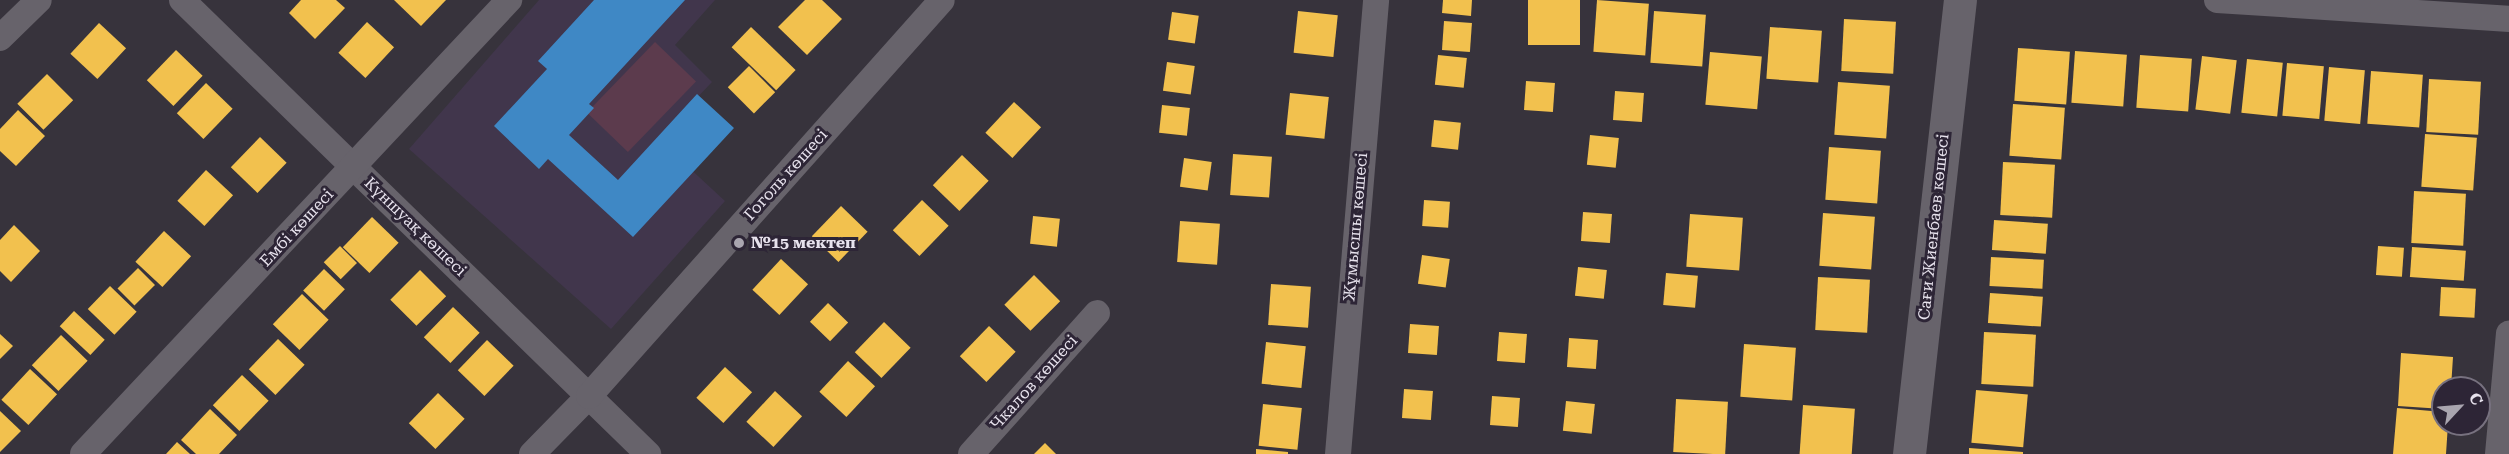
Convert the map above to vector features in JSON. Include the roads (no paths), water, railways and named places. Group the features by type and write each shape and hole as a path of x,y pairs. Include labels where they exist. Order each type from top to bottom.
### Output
{"main road":[{"name":"Сағи Жиенбаев көшесі","path":"1909,454 1960,0"}],"street":[{"path":"0,38 39,0"},
{"name":"Күншуақ көшесі","path":"182,0 648,454"},
{"name":"Ембі көшесі","path":"83,454 509,0"},
{"name":"Гоголь көшесі","path":"531,454 589,396 942,0"},
{"name":"Жұмысшы көшесі","path":"1338,454 1376,0"},
{"path":"2217,0 2509,19"},
{"name":"Чкалов көшесі","path":"971,454 1097,313"},
{"path":"2498,454 2509,334"}],"place":[{"name":"№15 мектеп","path":"739,243"}]}
